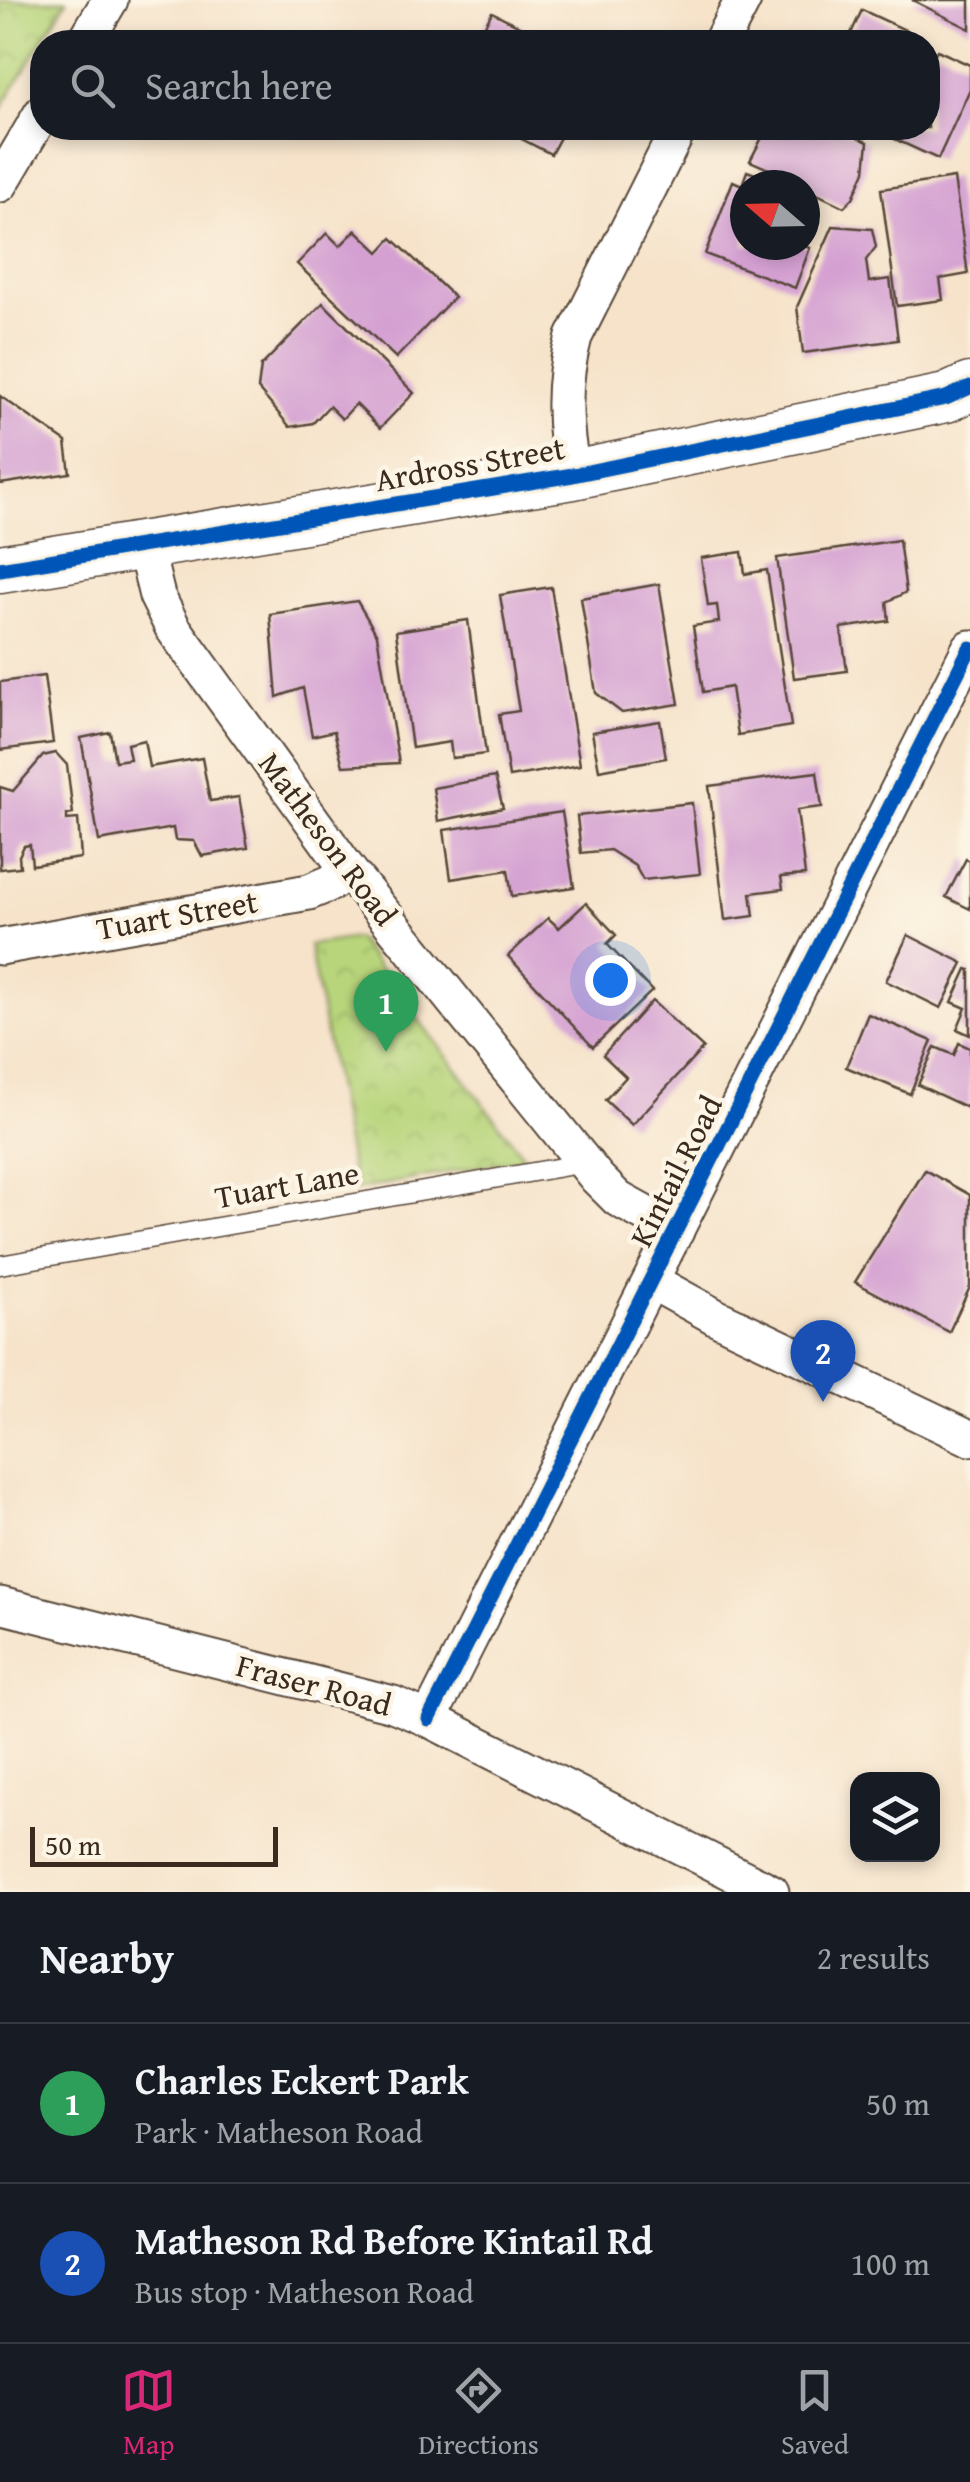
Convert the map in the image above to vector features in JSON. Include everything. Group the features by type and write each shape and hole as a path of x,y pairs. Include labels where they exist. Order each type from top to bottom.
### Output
{"street":[{"path":"92,30 110,0"},
{"path":"728,30 743,0"},
{"path":"0,184 30,133"},
{"path":"573,475 563,408 564,372 574,338 673,140"},
{"name":"Ardross Street","path":"0,569 573,475 962,397"},
{"name":"Matheson Road","path":"145,547 157,596 173,628 348,870 585,1163 618,1199 676,1231"},
{"name":"Kintail Road","path":"430,1719 970,648"},
{"name":"Tuart Street","path":"0,947 309,892 348,870"},
{"path":"652,1281 716,1317 970,1438"},
{"name":"Fraser Road","path":"0,1605 393,1704 430,1719 771,1892"}],"lane":[{"name":"Tuart Lane","path":"0,1265 585,1163"}],"green space":[{"path":"0,0 67,0 49,30 30,30 30,61 0,110"},
{"path":"356,938 525,1158 355,1190 309,945"}],"building":[{"path":"912,0 970,0 970,29"},
{"path":"862,10 905,30 853,30"},
{"path":"492,12 527,30 482,30"},
{"path":"940,51 970,65 970,89 938,159 897,140 940,140"},
{"path":"524,140 559,140 551,154"},
{"path":"761,140 868,142 865,171 853,198 844,207 820,195 820,170 771,170 750,161"},
{"path":"954,178 968,274 940,279 943,300 897,306 881,189"},
{"path":"730,189 730,260 806,260 795,288 705,254"},
{"path":"833,226 872,229 876,247 866,260 869,282 890,279 898,340 803,353 797,307"},
{"path":"356,230 379,252 392,238 454,297 396,358 297,264 327,233 340,246"},
{"path":"323,303 414,393 380,428 356,404 342,419 329,406 313,423 290,427 258,389 261,366"},
{"path":"0,396 66,442 70,473 0,484"},
{"path":"899,540 906,592 887,602 889,621 841,628 847,671 794,678 777,558"},
{"path":"742,552 745,574 767,570 791,726 738,735 731,687 703,692 693,626 719,622 717,605 708,606 701,558"},
{"path":"659,584 679,704 622,713 596,693 581,598"},
{"path":"551,587 580,765 509,777 499,714 519,711 500,595"},
{"path":"357,601 377,635 399,763 343,766 334,731 312,736 303,688 277,697 270,614"},
{"path":"468,620 486,754 452,758 450,742 412,748 396,631"},
{"path":"44,676 53,743 0,750 0,682"},
{"path":"660,721 666,758 599,770 592,732"},
{"path":"110,732 115,761 130,759 127,744 144,740 149,767 202,758 210,801 239,797 248,848 202,856 194,841 175,840 173,828 99,841 81,738"},
{"path":"56,753 67,765 73,814 67,815 67,820 78,819 81,858 32,865 30,845 24,846 19,856 20,867 0,869 0,787 13,791 43,756"},
{"path":"817,772 822,807 797,810 805,875 781,877 783,889 751,893 754,916 725,920 709,786"},
{"path":"495,777 503,808 438,821 433,788"},
{"path":"692,803 700,874 643,880 635,866 610,850 581,853 577,816"},
{"path":"562,812 574,887 512,896 508,870 451,879 444,830"},
{"path":"966,859 970,861 970,909 946,897"},
{"path":"586,903 616,935 607,944 652,991 593,1047 508,956 548,918 559,928"},
{"path":"908,935 963,963 941,1008 886,981"},
{"path":"967,969 970,1035 957,1029 966,1008 952,1002"},
{"path":"652,1001 703,1048 632,1125 605,1100 626,1077 603,1055"},
{"path":"868,1014 932,1041 910,1094 846,1067"},
{"path":"959,1043 970,1048 970,1109 918,1085 935,1047 954,1055"},
{"path":"925,1170 970,1195 970,1287 949,1332 855,1282"}],"cycle path":[{"path":"0,569 573,475 946,398 970,387"},
{"path":"429,1719 970,648"}],"place":[{"name":"Charles Eckert Park","path":"386,1052"},
{"name":"Matheson Rd Before Kintail Rd","path":"823,1402"}]}
